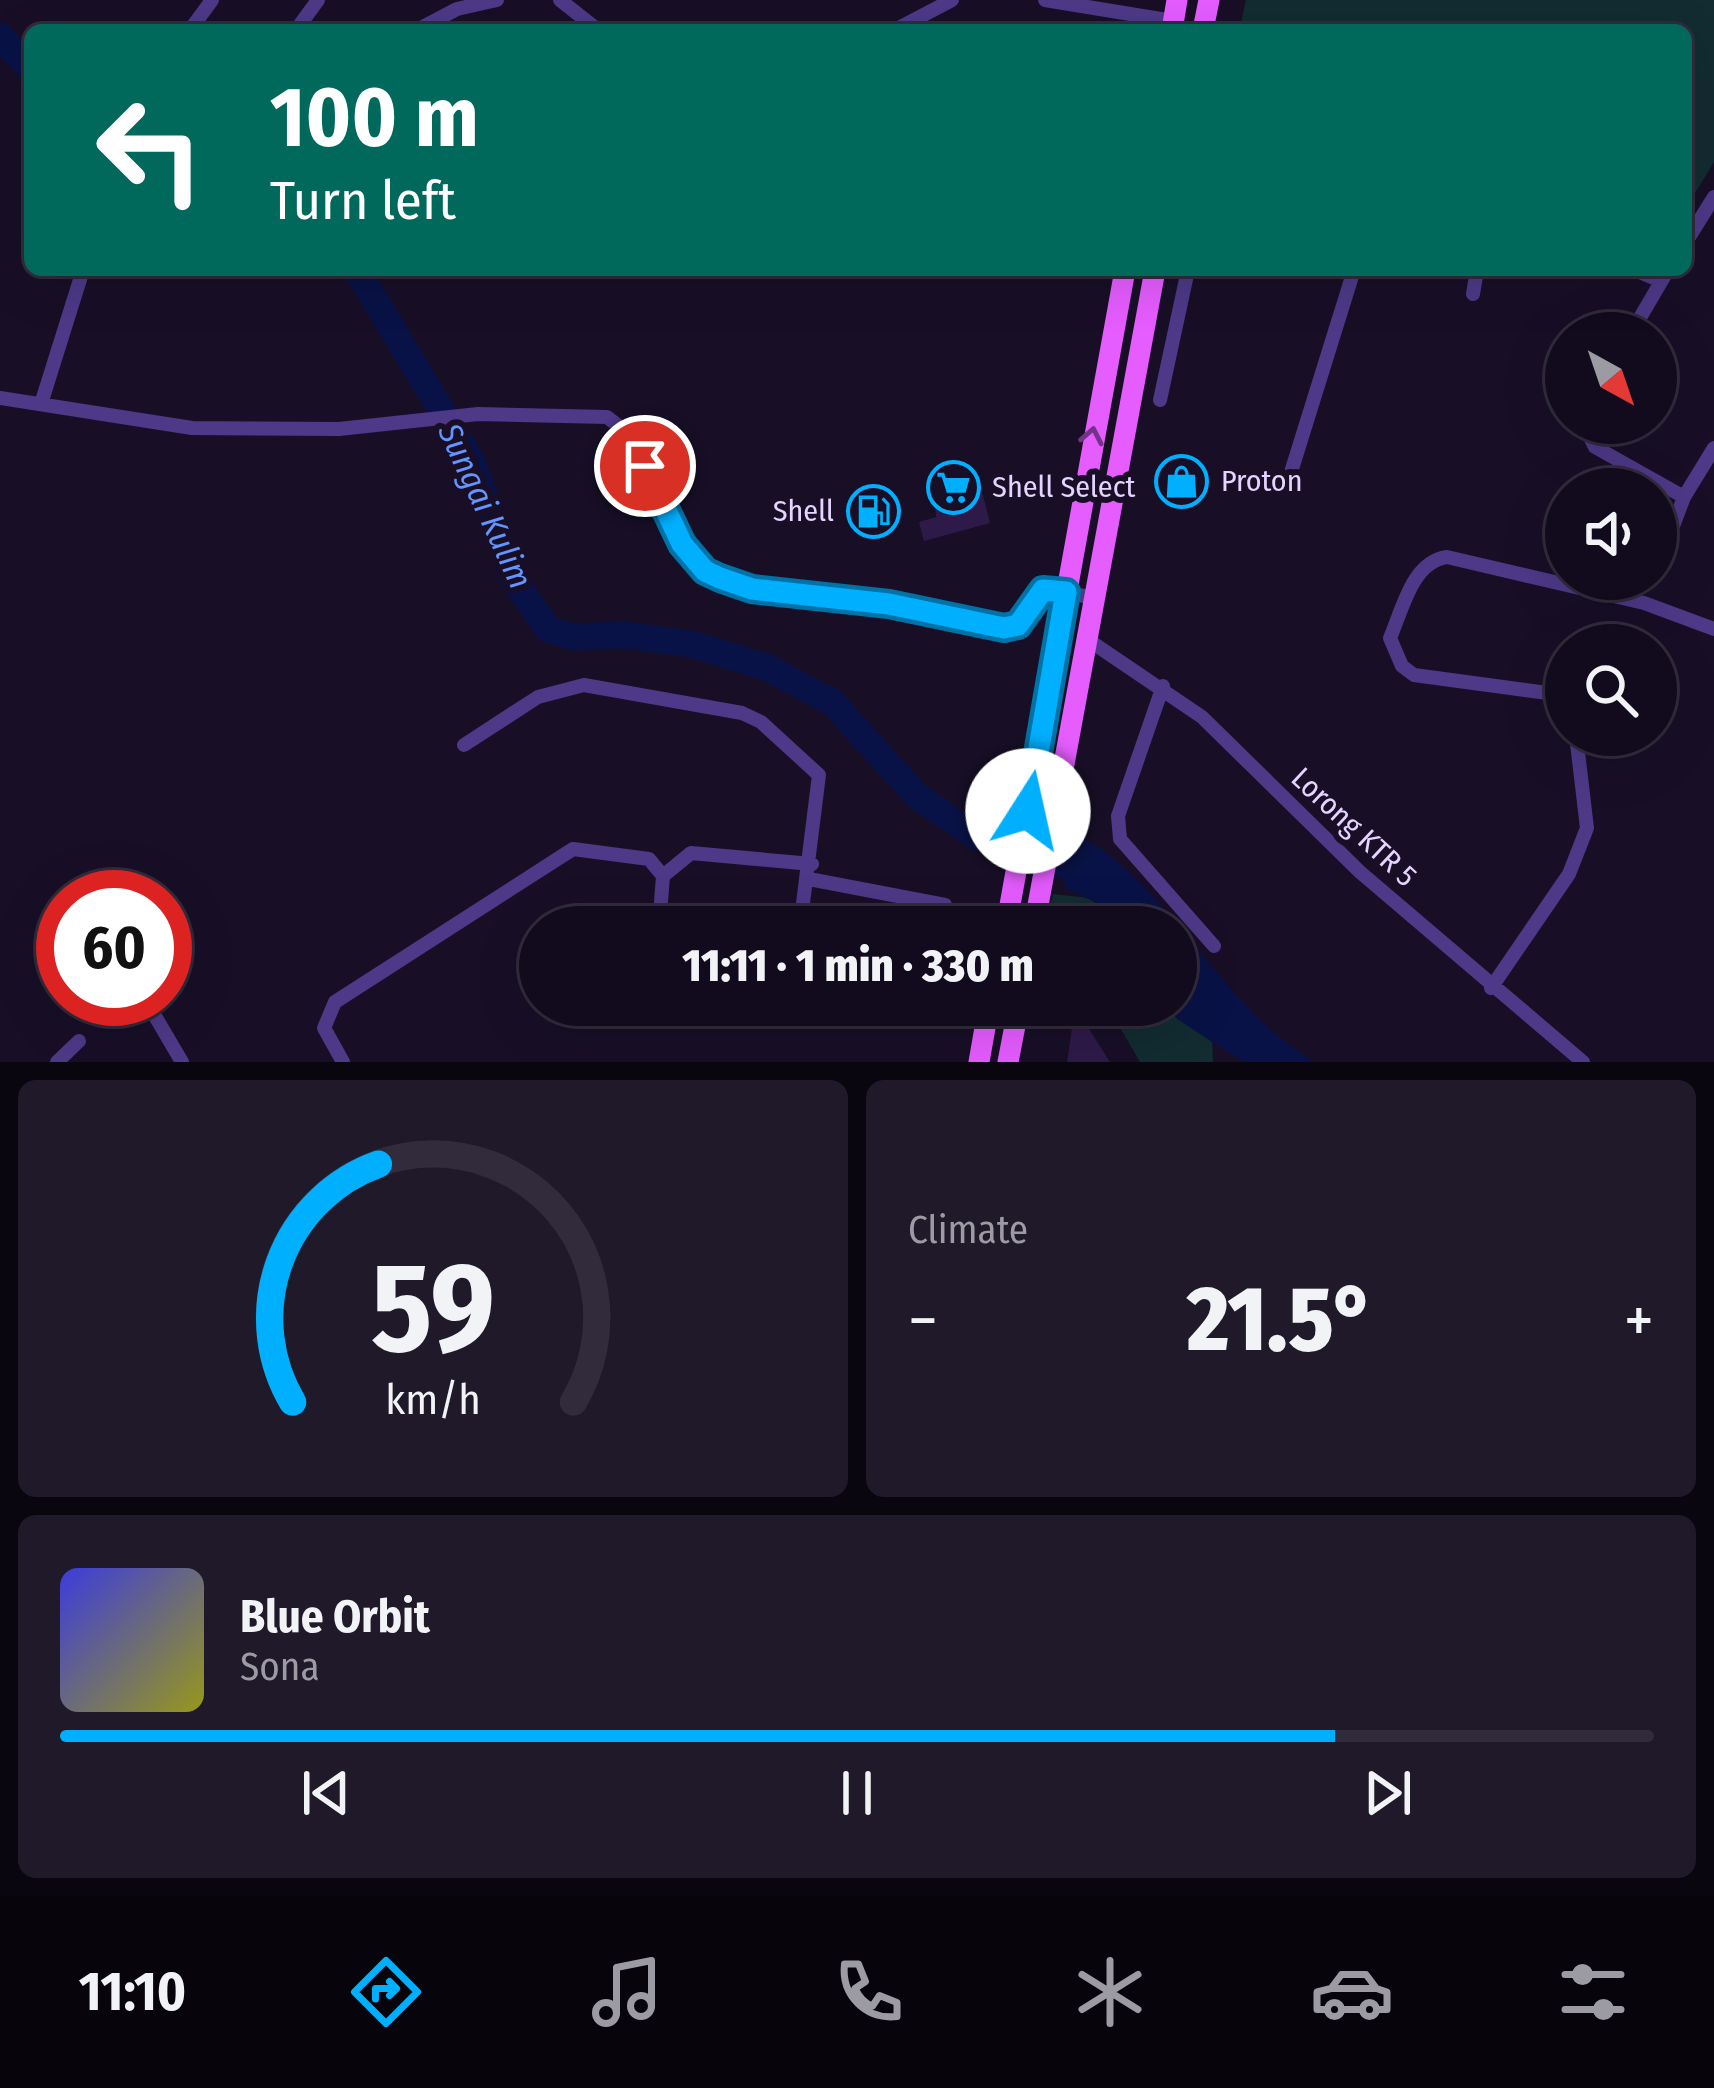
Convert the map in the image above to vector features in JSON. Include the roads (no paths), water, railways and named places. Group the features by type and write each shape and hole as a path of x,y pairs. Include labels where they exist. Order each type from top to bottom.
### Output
{"main road":[{"path":"1011,906 1124,276"},
{"path":"1038,906 1090,597 1154,276"},
{"path":"979,1062 985,1026"},
{"path":"1008,1062 1015,1026"}],"street":[{"path":"427,24 458,9 496,0"},
{"path":"560,0 590,24"},
{"path":"912,0 923,13"},
{"path":"905,24 952,0"},
{"path":"1045,0 1176,17"},
{"path":"1692,232 1714,197"},
{"path":"41,404 81,276"},
{"path":"1160,400 1187,276"},
{"path":"1292,469 1352,276"},
{"path":"1473,294 1476,276"},
{"path":"1644,312 1665,276"},
{"path":"0,398 192,428 398,425 478,414 607,417 625,431 682,544 705,571 752,589 889,604 1004,628 1018,625 1043,590 1090,597"},
{"path":"1593,444 1684,497"},
{"path":"1677,516 1714,448"},
{"path":"1545,693 1414,675 1402,666 1390,638 1420,569 1431,560 1447,557 1644,603 1714,629"},
{"name":"Lorong KTR 5","path":"1084,637 1163,686 1491,988 1583,1062"},
{"path":"464,745 538,697 569,686 742,713 761,722 819,776 804,906"},
{"path":"1163,686 1118,816 1120,839 1214,946"},
{"path":"1491,988 1569,874 1587,828 1578,756"},
{"path":"343,1062 324,1028 335,1002 583,846 649,859 664,876"},
{"path":"661,906 664,876 691,853 811,871 945,906"},
{"path":"161,1026 182,1062"},
{"path":"57,1062 79,1041"}],"waterway":[{"name":"Sungai Kulim","path":"0,36 24,62"},
{"name":"Sungai Kulim","path":"361,276 471,460 513,579 548,629 573,637 626,635 691,644 766,667 832,702 918,797 979,838 1104,879"}],"place":[{"name":"Proton","path":"1182,481"},
{"name":"Shell Select","path":"953,487"},
{"name":"Shell","path":"873,511"}]}
